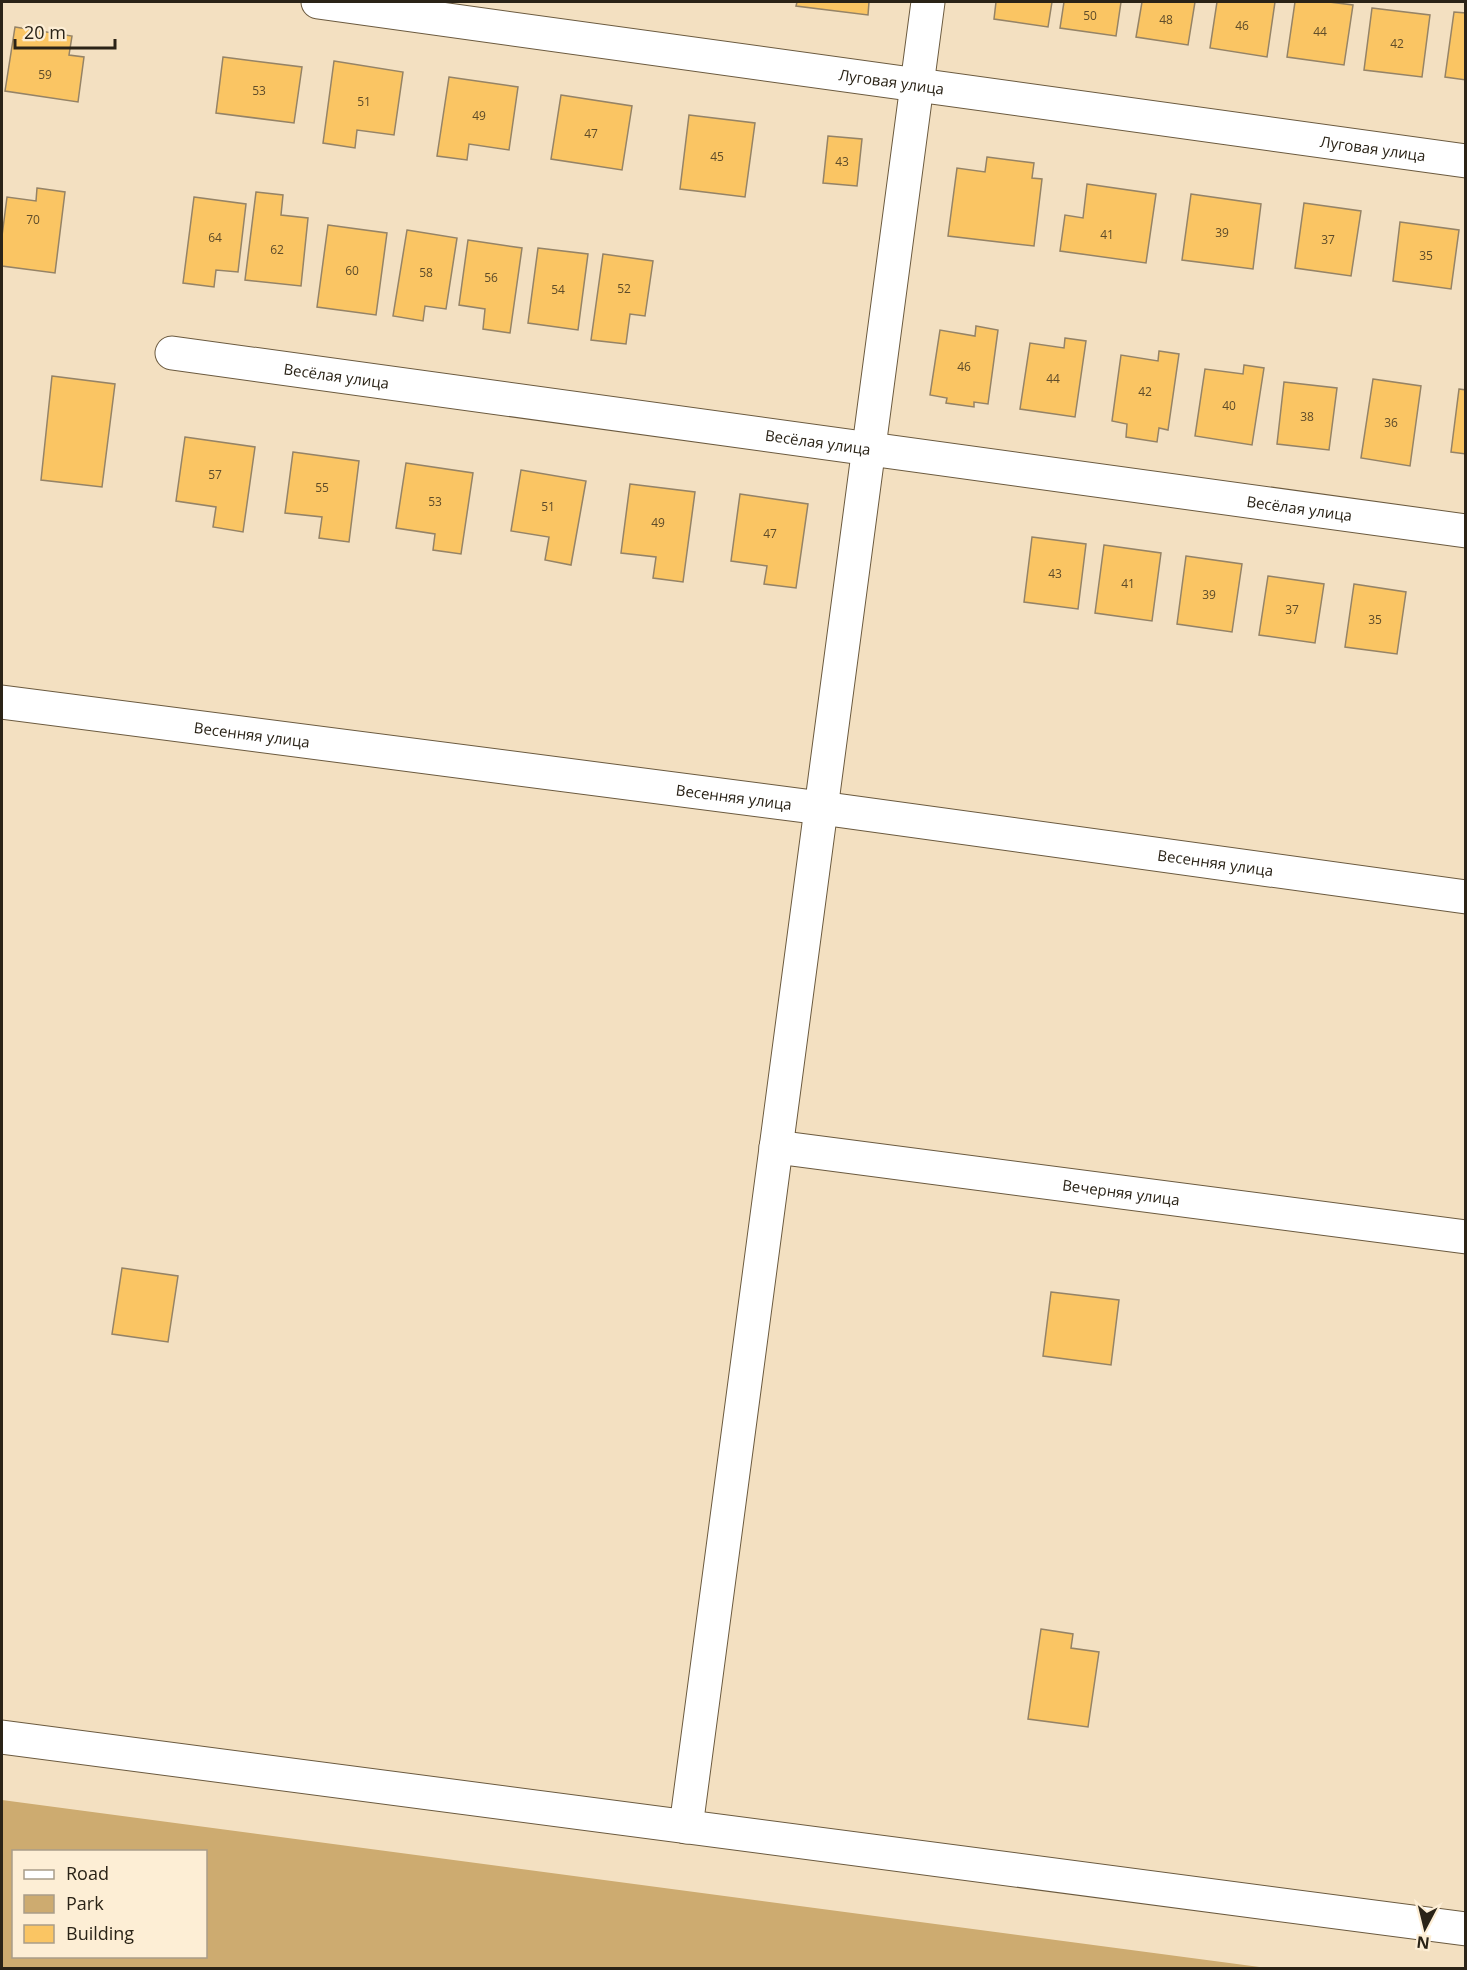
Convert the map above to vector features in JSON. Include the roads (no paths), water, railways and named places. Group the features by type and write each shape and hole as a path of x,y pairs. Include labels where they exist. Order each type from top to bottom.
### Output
{"street":[{"name":"Луговая улица","path":"318,2 1466,161"},
{"path":"686,1827 928,2"},
{"name":"Весёлая улица","path":"172,353 1466,531"},
{"name":"Весенняя улица","path":"2,702 821,808 1466,897"},
{"name":"Вечерняя улица","path":"777,1147 1466,1238"},
{"path":"2,1737 1466,1929"}]}
